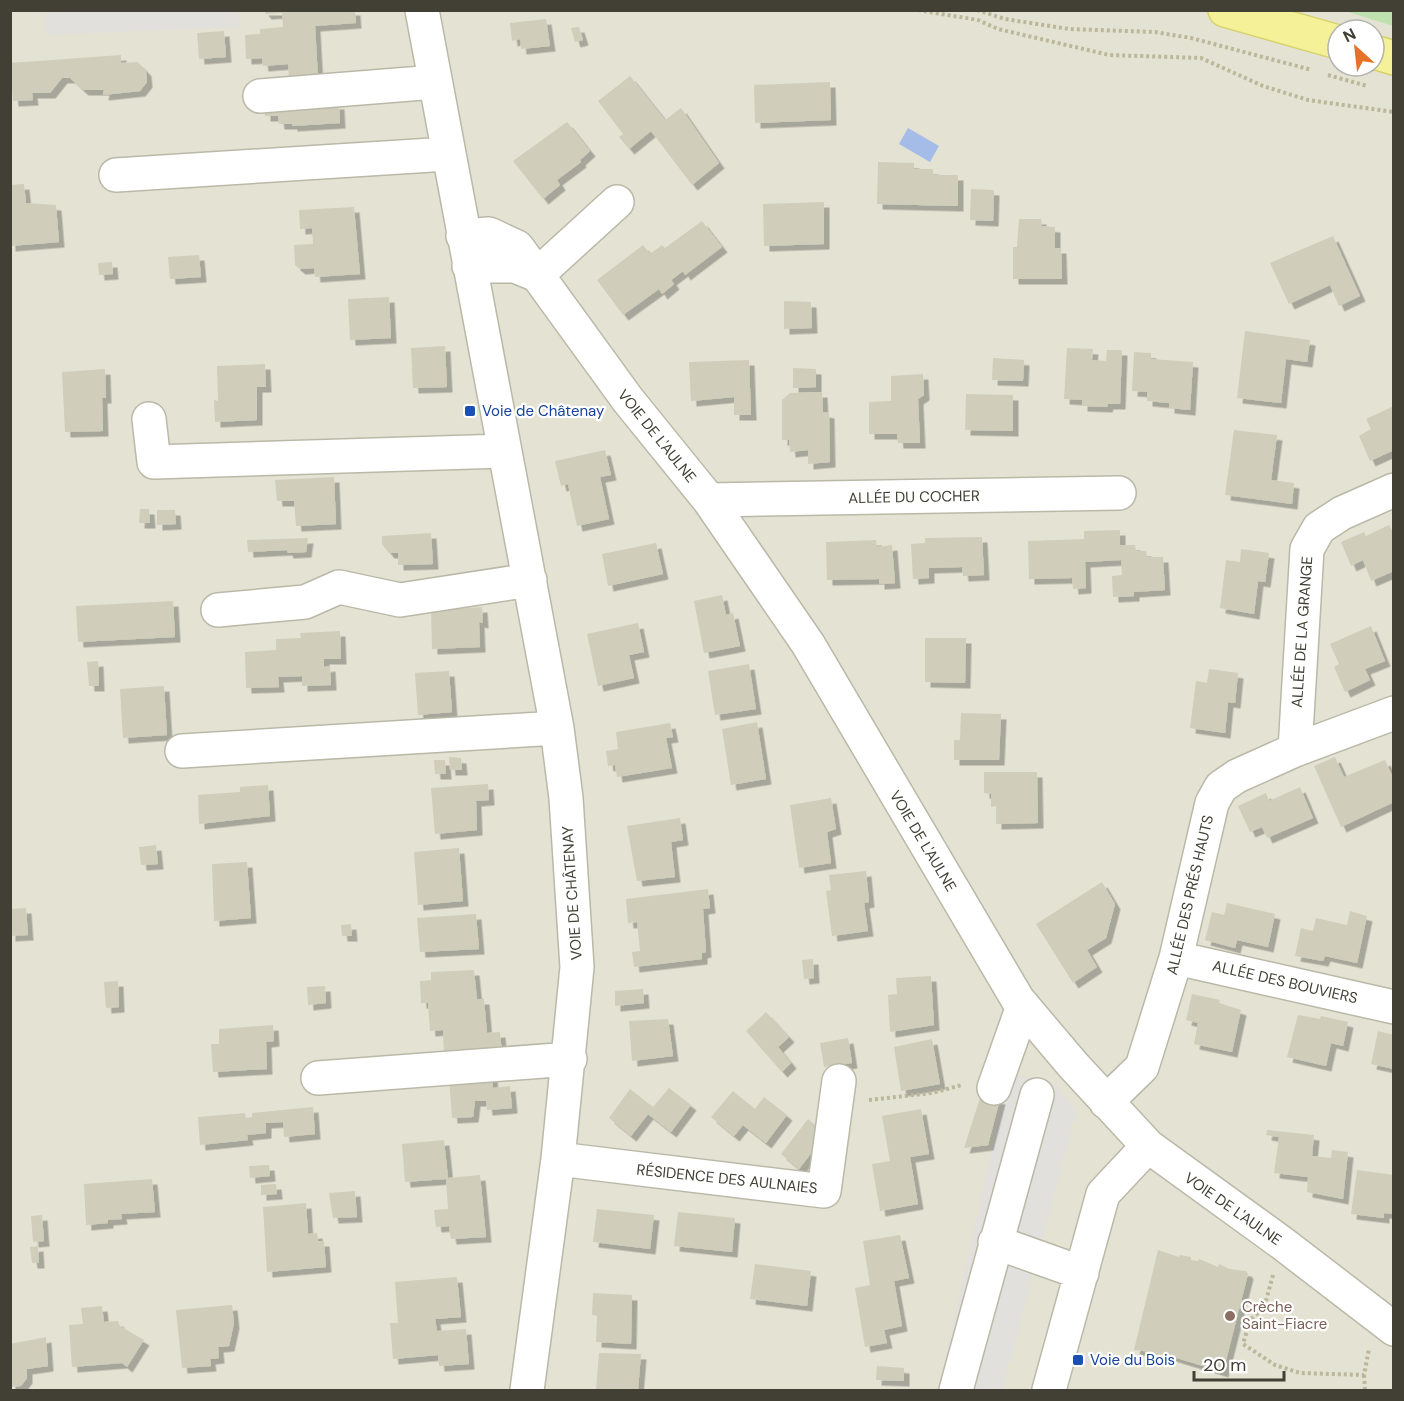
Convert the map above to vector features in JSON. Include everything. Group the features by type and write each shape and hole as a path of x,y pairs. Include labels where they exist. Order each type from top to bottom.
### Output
{"main road":[{"path":"1225,10 1326,39"}],"street":[{"name":"VOIE DE CHÂTENAY","path":"422,10 530,580 557,728 566,798 578,967 558,1159 527,1390"},
{"path":"260,96 435,82"},
{"path":"116,175 448,154"},
{"path":"537,275 617,202"},
{"name":"VOIE DE L'AULNE","path":"466,251 476,233 504,239 517,247 628,400 709,500 807,644 1023,1006 1106,1102 1148,1146 1282,1243 1388,1325"},
{"path":"149,418 154,462 504,451"},
{"name":"ALLÉE DE LA GRANGE","path":"1295,750 1307,549 1319,528 1342,513 1394,490"},
{"name":"ALLÉE DU COCHER","path":"709,500 1119,493"},
{"path":"218,610 304,602 339,587 400,600 530,580"},
{"name":"ALLÉE DES PRÉS HAUTS","path":"1106,1102 1142,1067 1176,958 1212,803 1221,787 1237,776 1295,750 1394,713"},
{"path":"182,751 557,728"},
{"name":"ALLÉE DES BOUVIERS","path":"1176,958 1394,1006"},
{"path":"983,1086 1023,1006"},
{"path":"318,1078 570,1059"},
{"name":"RÉSIDENCE DES AULNAIES","path":"558,1159 824,1191 837,1092"},
{"path":"956,1390 1037,1095"},
{"path":"1049,1390 1103,1194 1148,1146"},
{"path":"995,1242 1082,1272"}],"path":[{"path":"977,10 1005,19 1069,30 1155,32 1191,38 1373,87"},
{"path":"918,11 978,20 998,29 1024,33 1068,47 1109,55 1201,58 1263,86 1308,100 1394,112"},
{"path":"837,1092 932,1093 983,1086"},
{"path":"1282,1243 1264,1308 1250,1320 1243,1344 1275,1365 1300,1373 1364,1375"},
{"path":"1365,1390 1364,1375 1371,1338 1388,1325"}],"shaded area":[{"path":"11,11 1393,11 1393,1390 11,1390"},
{"path":"237,11 240,27 45,35 45,13"},
{"path":"1009,1074 1056,1084 1076,1112 1002,1390 938,1390"}],"green space":[{"path":"1345,11 1393,11 1393,26 1386,24 1386,18 1367,18"}],"water":[{"path":"908,128 939,146 930,162 899,144"}],"building":[{"path":"263,10 355,10 356,23 315,26 318,78 289,80 288,64 263,66 262,58 246,59 245,35 260,34 260,29 283,27 282,13 266,14"},
{"path":"546,19 550,46 521,49 520,39 512,41 510,23"},
{"path":"579,27 583,40 575,42 571,28"},
{"path":"224,31 226,57 199,59 197,33"},
{"path":"121,55 121,63 138,62 146,71 147,82 140,91 103,95 104,90 83,90 70,78 62,78 50,93 32,93 33,100 13,101 10,63"},
{"path":"630,76 665,120 681,108 719,163 692,185 651,131 629,149 619,137 623,134 598,101"},
{"path":"830,82 831,120 755,123 754,85"},
{"path":"339,104 340,123 292,126 292,124 279,124 278,116 265,116 265,105"},
{"path":"567,122 590,151 580,160 581,162 557,180 560,185 543,199 513,161"},
{"path":"878,162 914,163 914,169 933,169 933,175 958,175 958,206 877,204"},
{"path":"24,184 26,203 56,205 59,242 10,246 10,185"},
{"path":"971,189 994,190 993,221 970,220"},
{"path":"824,202 824,244 764,246 763,204"},
{"path":"354,207 360,274 315,277 314,268 300,269 295,265 294,245 313,244 312,228 300,229 299,210"},
{"path":"1019,219 1041,219 1042,226 1055,227 1055,248 1061,248 1062,279 1013,279 1013,247 1017,247"},
{"path":"702,221 722,247 685,275 683,271 671,280 674,284 662,294 659,289 623,315 597,280 643,245 650,254 662,245 665,248"},
{"path":"1333,236 1360,296 1339,306 1330,285 1289,304 1270,263"},
{"path":"199,255 201,277 170,279 168,257"},
{"path":"112,262 113,274 99,275 98,263"},
{"path":"389,297 391,338 350,340 348,299"},
{"path":"784,301 811,302 812,328 784,329"},
{"path":"1245,331 1310,340 1307,362 1286,359 1281,403 1237,398"},
{"path":"445,346 447,387 413,388 411,348"},
{"path":"1067,348 1093,349 1092,360 1106,361 1107,350 1122,350 1120,404 1108,404 1107,407 1082,406 1082,400 1064,399"},
{"path":"1134,352 1151,353 1151,359 1193,362 1190,410 1169,408 1169,403 1147,401 1147,392 1132,391"},
{"path":"993,358 1024,360 1023,381 992,380"},
{"path":"749,360 751,415 734,415 734,397 691,401 689,362"},
{"path":"265,364 266,387 257,387 257,420 215,422 214,400 218,401 217,366"},
{"path":"793,368 816,369 816,387 793,388"},
{"path":"105,369 106,398 102,398 103,431 65,432 62,372"},
{"path":"923,374 924,395 918,399 920,443 898,443 897,434 869,434 869,402 891,401 891,376"},
{"path":"822,392 823,412 829,413 830,462 808,464 808,450 790,452 789,440 782,440 782,400 790,393"},
{"path":"966,394 1013,395 1013,431 965,430"},
{"path":"1394,406 1394,450 1370,461 1359,436 1371,429 1366,419"},
{"path":"1234,430 1277,435 1271,480 1294,483 1292,504 1225,495"},
{"path":"605,450 611,475 600,477 609,519 577,526 568,484 561,486 555,461"},
{"path":"334,477 336,524 296,526 294,501 277,501 275,480"},
{"path":"140,509 149,509 150,523 139,523"},
{"path":"157,510 175,510 176,524 157,525"},
{"path":"1389,525 1394,534 1394,571 1371,581 1363,560 1351,566 1341,542 1364,532 1366,536"},
{"path":"1120,530 1120,545 1135,545 1136,551 1146,551 1147,557 1163,557 1165,590 1134,592 1134,596 1113,597 1112,576 1122,575 1121,560 1085,562 1086,588 1073,589 1072,578 1029,579 1028,541 1084,539 1084,531"},
{"path":"431,533 433,564 398,565 398,553 389,553 382,544 382,536"},
{"path":"982,537 984,575 963,576 962,567 929,568 929,578 913,579 911,544 925,543 925,538"},
{"path":"308,538 306,552 288,553 287,550 248,552 247,540"},
{"path":"876,540 877,547 892,545 895,583 879,584 879,579 827,580 826,542"},
{"path":"656,543 663,574 608,586 602,554"},
{"path":"1241,549 1269,553 1265,582 1258,581 1254,614 1220,608 1226,560 1240,562"},
{"path":"722,595 726,615 733,613 740,646 704,653 694,601"},
{"path":"173,601 175,637 78,642 76,606"},
{"path":"482,607 483,623 479,622 480,647 432,649 431,610"},
{"path":"638,623 644,652 629,655 634,678 598,686 587,634"},
{"path":"1371,626 1385,661 1365,669 1370,680 1345,692 1334,667 1339,664 1330,644"},
{"path":"340,631 341,659 324,659 324,667 330,666 331,685 302,686 302,676 278,677 279,687 246,688 245,652 276,650 276,639 301,638 300,633"},
{"path":"925,638 966,638 965,683 925,682"},
{"path":"98,661 99,686 89,686 87,662"},
{"path":"749,664 756,709 715,715 708,671"},
{"path":"1209,669 1238,673 1235,703 1228,702 1225,733 1190,728 1196,681 1207,683"},
{"path":"449,671 452,712 418,715 415,673"},
{"path":"164,686 167,735 123,738 120,689"},
{"path":"961,713 1001,714 999,760 954,760 954,740 960,740"},
{"path":"757,722 766,779 731,785 722,729"},
{"path":"670,723 673,737 666,738 672,768 617,777 615,765 608,766 606,751 618,749 616,732"},
{"path":"449,757 461,758 462,770 450,770"},
{"path":"1335,757 1344,777 1385,760 1394,780 1394,802 1341,827 1314,766"},
{"path":"434,760 445,760 446,774 435,774"},
{"path":"984,772 1037,772 1038,823 996,824 996,806 991,807 991,794 984,793"},
{"path":"488,784 489,800 476,801 477,830 435,834 431,788"},
{"path":"268,785 270,816 199,824 198,795 240,792 240,787"},
{"path":"1300,787 1313,818 1267,838 1262,827 1250,832 1238,806 1266,793 1269,801"},
{"path":"831,798 836,829 827,832 831,863 799,868 790,805"},
{"path":"680,818 683,840 671,842 675,877 637,881 627,826"},
{"path":"156,845 158,864 141,865 139,847"},
{"path":"459,848 463,901 418,905 414,852"},
{"path":"247,862 251,918 214,921 212,864"},
{"path":"866,871 869,902 864,903 868,931 832,936 826,891 831,890 829,875"},
{"path":"1102,882 1115,904 1106,938 1087,950 1097,967 1073,983 1036,924"},
{"path":"708,889 710,908 703,909 706,952 702,953 702,959 634,967 632,952 640,951 637,922 628,923 626,899"},
{"path":"1227,903 1275,914 1268,947 1237,940 1235,948 1205,940 1212,912 1224,915"},
{"path":"26,908 28,935 10,936 10,909"},
{"path":"1350,911 1367,916 1357,963 1325,956 1323,961 1295,956 1301,928 1313,931 1316,918 1347,925"},
{"path":"476,914 479,949 420,952 417,918"},
{"path":"351,924 352,936 342,936 341,925"},
{"path":"813,959 814,978 804,979 802,960"},
{"path":"474,970 477,999 484,999 487,1033 500,1032 502,1054 444,1058 443,1030 430,1031 428,1003 421,1003 420,981 431,980 431,972"},
{"path":"931,976 934,1025 890,1032 888,995 897,994 896,978"},
{"path":"118,981 119,1007 106,1008 104,982"},
{"path":"325,986 326,1003 308,1005 307,987"},
{"path":"643,989 644,1003 615,1006 615,991"},
{"path":"1192,994 1220,1000 1219,1003 1241,1010 1232,1052 1194,1044 1198,1023 1186,1020"},
{"path":"766,1012 789,1037 778,1047 791,1063 782,1072 746,1031"},
{"path":"1298,1015 1320,1019 1321,1016 1348,1022 1343,1046 1331,1043 1326,1066 1287,1057"},
{"path":"668,1019 673,1056 632,1061 629,1021"},
{"path":"273,1025 274,1041 266,1042 267,1069 213,1072 211,1044 219,1044 219,1029"},
{"path":"1378,1031 1394,1035 1394,1069 1371,1064"},
{"path":"848,1038 852,1063 824,1067 820,1043"},
{"path":"932,1039 940,1084 901,1091 894,1047"},
{"path":"492,1073 493,1088 510,1086 512,1108 487,1110 486,1101 475,1101 473,1117 452,1118 449,1077"},
{"path":"669,1088 691,1105 671,1132 648,1114 631,1136 609,1118 630,1089 653,1107"},
{"path":"733,1091 755,1109 764,1097 787,1115 766,1143 743,1125 734,1136 711,1117"},
{"path":"981,1095 1000,1099 988,1145 964,1148"},
{"path":"313,1107 315,1134 284,1137 283,1122 266,1123 266,1133 247,1135 248,1140 200,1145 198,1117 245,1113 246,1118 252,1117 252,1113"},
{"path":"921,1109 929,1154 910,1157 918,1204 880,1211 872,1164 890,1161 882,1116"},
{"path":"808,1119 826,1134 799,1169 781,1154"},
{"path":"1267,1130 1314,1135 1312,1156 1331,1158 1332,1150 1348,1152 1343,1199 1307,1192 1308,1177 1274,1173 1279,1137 1266,1135"},
{"path":"444,1140 448,1178 480,1175 486,1237 451,1239 449,1226 436,1227 434,1210 448,1209 446,1179 405,1182 402,1144"},
{"path":"269,1165 270,1176 250,1178 249,1166"},
{"path":"1357,1170 1394,1175 1394,1214 1384,1213 1384,1218 1351,1214"},
{"path":"152,1179 155,1212 121,1214 122,1219 86,1225 84,1184"},
{"path":"276,1184 277,1194 261,1195 261,1185"},
{"path":"355,1191 357,1217 333,1218 329,1193"},
{"path":"306,1203 308,1234 317,1233 318,1241 324,1241 326,1267 267,1272 263,1207"},
{"path":"597,1209 654,1215 650,1249 593,1242"},
{"path":"678,1212 735,1218 732,1252 674,1246"},
{"path":"42,1215 44,1241 33,1242 31,1216"},
{"path":"900,1235 909,1278 894,1281 902,1326 884,1330 887,1343 865,1347 855,1288 870,1285 863,1241"},
{"path":"38,1246 39,1263 32,1263 30,1247"},
{"path":"1158,1250 1179,1257 1180,1255 1191,1257 1191,1260 1198,1261 1199,1259 1218,1267 1219,1264 1229,1269 1246,1271 1248,1274 1223,1372 1170,1356 1156,1356 1152,1352 1134,1350"},
{"path":"755,1264 811,1271 807,1306 750,1299"},
{"path":"457,1277 461,1317 435,1319 437,1331 466,1329 469,1364 439,1366 438,1355 393,1359 390,1323 398,1323 395,1282"},
{"path":"593,1293 632,1295 631,1344 596,1342 597,1316 592,1315"},
{"path":"232,1305 234,1323 229,1346 218,1347 219,1358 210,1359 211,1366 182,1368 176,1310"},
{"path":"102,1306 104,1322 118,1321 120,1326 144,1340 127,1367 122,1363 72,1367 69,1325 83,1324 81,1308"},
{"path":"46,1337 48,1366 27,1369 27,1378 21,1386 10,1387 10,1344"},
{"path":"599,1353 641,1354 638,1390 596,1390"},
{"path":"877,1366 904,1368 904,1381 876,1380"}],"place":[{"name":"Voie de Châtenay","path":"470,411"},
{"name":"Crèche Saint-Fiacre","path":"1230,1316"},
{"name":"Voie du Bois","path":"1078,1360"}]}
